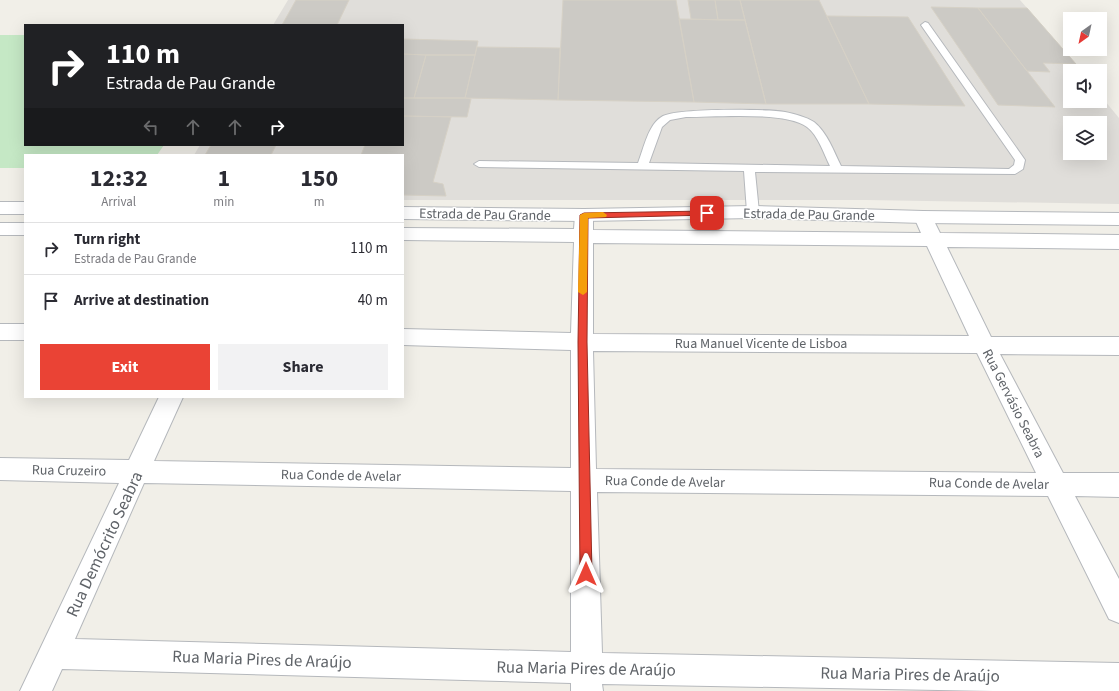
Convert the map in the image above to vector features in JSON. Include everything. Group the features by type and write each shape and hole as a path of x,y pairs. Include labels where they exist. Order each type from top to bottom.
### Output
{"street":[{"path":"0,208 24,208"},
{"name":"Estrada de Pau Grande","path":"404,234 583,226 753,212 923,217 1119,219"},
{"name":"Estrada de Pau Grande","path":"404,213 583,226 935,241 1119,242"},
{"name":"Rua Gervásio Seabra","path":"923,217 984,345 1119,609"},
{"path":"583,226 582,342 587,680"},
{"path":"0,229 24,229"},
{"path":"0,332 24,332"},
{"name":"Rua Manuel Vicente de Lisboa","path":"404,337 582,342 1119,346"},
{"name":"Rua Demócrito Seabra","path":"36,691 171,398"},
{"name":"Rua Cruzeiro","path":"0,469 138,471"},
{"name":"Rua Conde de Avelar","path":"138,471 585,480 1119,485"},
{"name":"Rua Maria Pires de Araújo","path":"54,654 587,680 1119,678"}],"lane":[{"path":"479,164 1011,172 1019,167 1020,160 925,25"},
{"path":"642,167 657,126 668,118 686,114 768,114 784,115 800,119 810,125 818,133 838,170"},
{"path":"749,169 753,212"}],"shaded area":[{"path":"288,0 1020,0 1063,49 1063,56 1069,56 1076,64 1063,64 1063,108 1107,108 1107,103 1119,118 1119,204 866,200 404,200 404,154 195,154 199,146 404,146 404,24 274,24"}],"green space":[{"path":"0,35 24,35 24,146 163,146 158,154 24,154 24,168 0,168"}],"building":[{"path":"296,0 349,0 337,24 283,24"},
{"path":"563,0 676,0 694,102 558,100"},
{"path":"688,0 715,0 718,20 691,19"},
{"path":"715,0 740,0 745,20 718,20"},
{"path":"740,0 819,0 869,104 766,104"},
{"path":"931,7 978,8 1055,107 998,105"},
{"path":"978,8 1027,8 1063,49 1063,56 1069,56 1076,64 1043,63 1050,72 1027,71"},
{"path":"827,16 908,17 965,106 869,104"},
{"path":"679,19 745,20 766,104 694,102"},
{"path":"404,39 478,41 475,55 404,54"},
{"path":"477,47 560,48 558,100 465,98"},
{"path":"404,54 426,55 414,98 404,98"},
{"path":"426,55 475,55 465,98 414,98"},
{"path":"404,98 471,99 467,117 404,116"},
{"path":"404,116 451,117 433,182 443,184 446,196 404,195 404,154 361,154 365,146 404,146"},
{"path":"210,146 276,146 272,154 206,154"}],"slow traffic":[{"path":"583,292 584,215 603,215"}],"route":[{"path":"586,574 582,342 584,215 707,213"}]}
